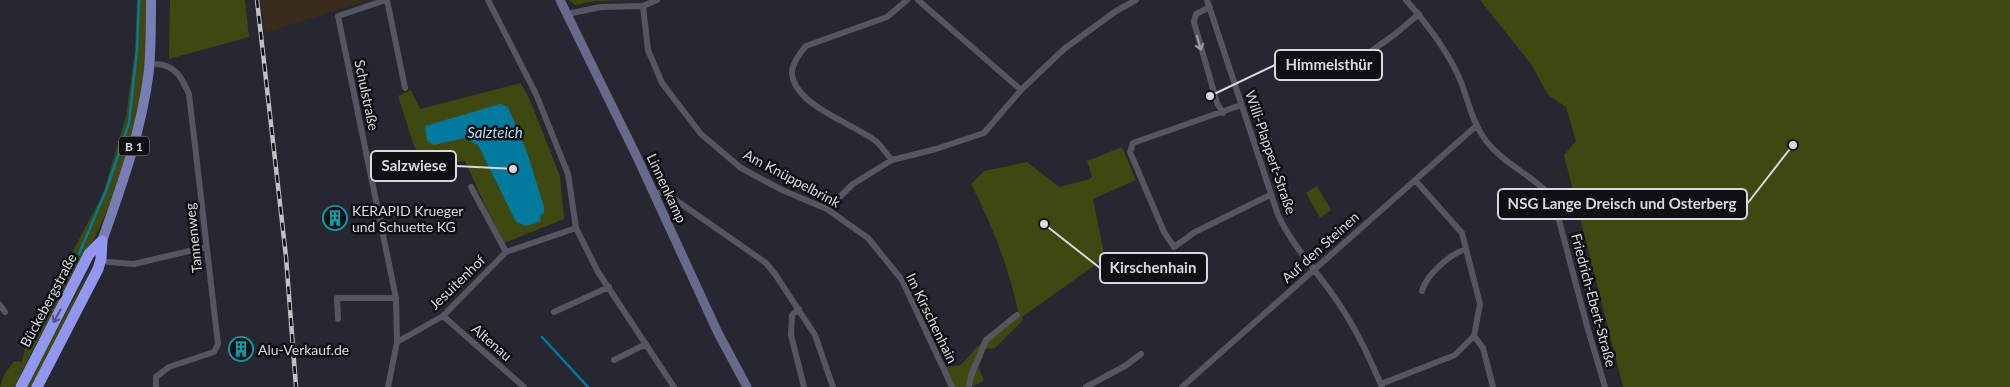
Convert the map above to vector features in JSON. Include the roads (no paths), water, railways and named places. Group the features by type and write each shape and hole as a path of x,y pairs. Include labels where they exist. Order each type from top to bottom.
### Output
{"highway":[{"name":"Bückebergstraße","path":"21,387 89,254 102,241"},
{"name":"Bückebergstraße","path":"37,387 98,268 101,259 102,241"}],"main road":[{"name":"B 1","path":"102,241 127,172 140,121 149,70 151,0"},
{"name":"Linnenkamp","path":"560,0 654,193 718,333 747,387"}],"street":[{"name":"Schulstraße","path":"387,0 338,16 396,298 397,342 388,387"},
{"path":"387,0 405,88"},
{"path":"488,0 536,94 568,174 576,228 598,272 674,387"},
{"path":"567,14 601,7 643,6 657,0"},
{"path":"892,160 877,142 810,102 796,86 792,72 799,54 806,46 887,17 908,0"},
{"path":"918,0 1021,90"},
{"path":"827,209 854,184 892,160 936,149 984,133 1021,90 1064,49 1116,11 1136,0"},
{"name":"Willi-Plappert-Straße","path":"1207,0 1270,195 1287,233 1336,300 1359,336 1381,386"},
{"name":"Friedrich-Ebert-Straße","path":"1406,0 1419,14 1449,57 1461,81 1476,126 1498,156 1548,193 1556,209 1605,387"},
{"name":"Am Knüppelbrink","path":"643,6 648,50 662,83 701,134 741,168 782,190 827,209 868,238"},
{"path":"1210,7 1196,14 1194,22 1217,103 1223,113"},
{"path":"1343,70 1394,35 1419,14"},
{"name":"Tannenweg","path":"156,387 156,378 169,367 214,352 218,344 189,94 182,76 166,64 157,64"},
{"path":"1241,105 1223,113 1133,142 1130,152 1164,232 1174,247 1195,232 1270,195"},
{"name":"Auf den Steinen","path":"1182,387 1476,126"},
{"path":"1381,386 1455,355 1474,336 1480,304 1462,233 1415,180"},
{"path":"471,187 506,252"},
{"path":"654,193 663,193 670,196 761,259 775,274 799,309 818,342 833,387"},
{"name":"Jesuitenhof","path":"397,342 443,316 506,252 576,228"},
{"name":"Im Kirschenhain","path":"868,238 902,280 952,387"},
{"path":"108,262 134,264 206,248"},
{"path":"1422,291 1424,281 1456,252 1466,249"},
{"path":"554,312 609,288"},
{"path":"338,319 337,298 396,298"},
{"path":"0,305 5,312"},
{"path":"799,309 792,315 791,335 804,387"},
{"path":"969,387 971,376 986,340 1017,315"},
{"name":"Altenau","path":"443,316 524,387"},
{"path":"1474,336 1483,348 1493,387"},
{"path":"614,360 646,344"},
{"path":"1086,387 1125,366 1141,354"}],"water":[{"name":"Salzteich","path":"500,104 508,107 527,152 544,207 544,213 540,216 541,221 526,226 516,222 478,145 464,138 434,145 427,141 425,126"}],"waterway":[{"path":"37,330 79,254 107,188 129,123 137,50 139,0"},
{"path":"542,337 588,387"}],"railway":[{"path":"257,0 286,257 296,387"}],"place":[{"name":"Himmelsthür","path":"1210,96"},
{"name":"NSG Lange Dreisch und Osterberg","path":"1793,145"},
{"name":"Salzwiese","path":"513,169"},
{"name":"KERAPID Krueger und Schuette KG","path":"335,218"},
{"name":"Kirschenhain","path":"1044,224"},
{"name":"Alu-Verkauf.de","path":"241,349"}]}
